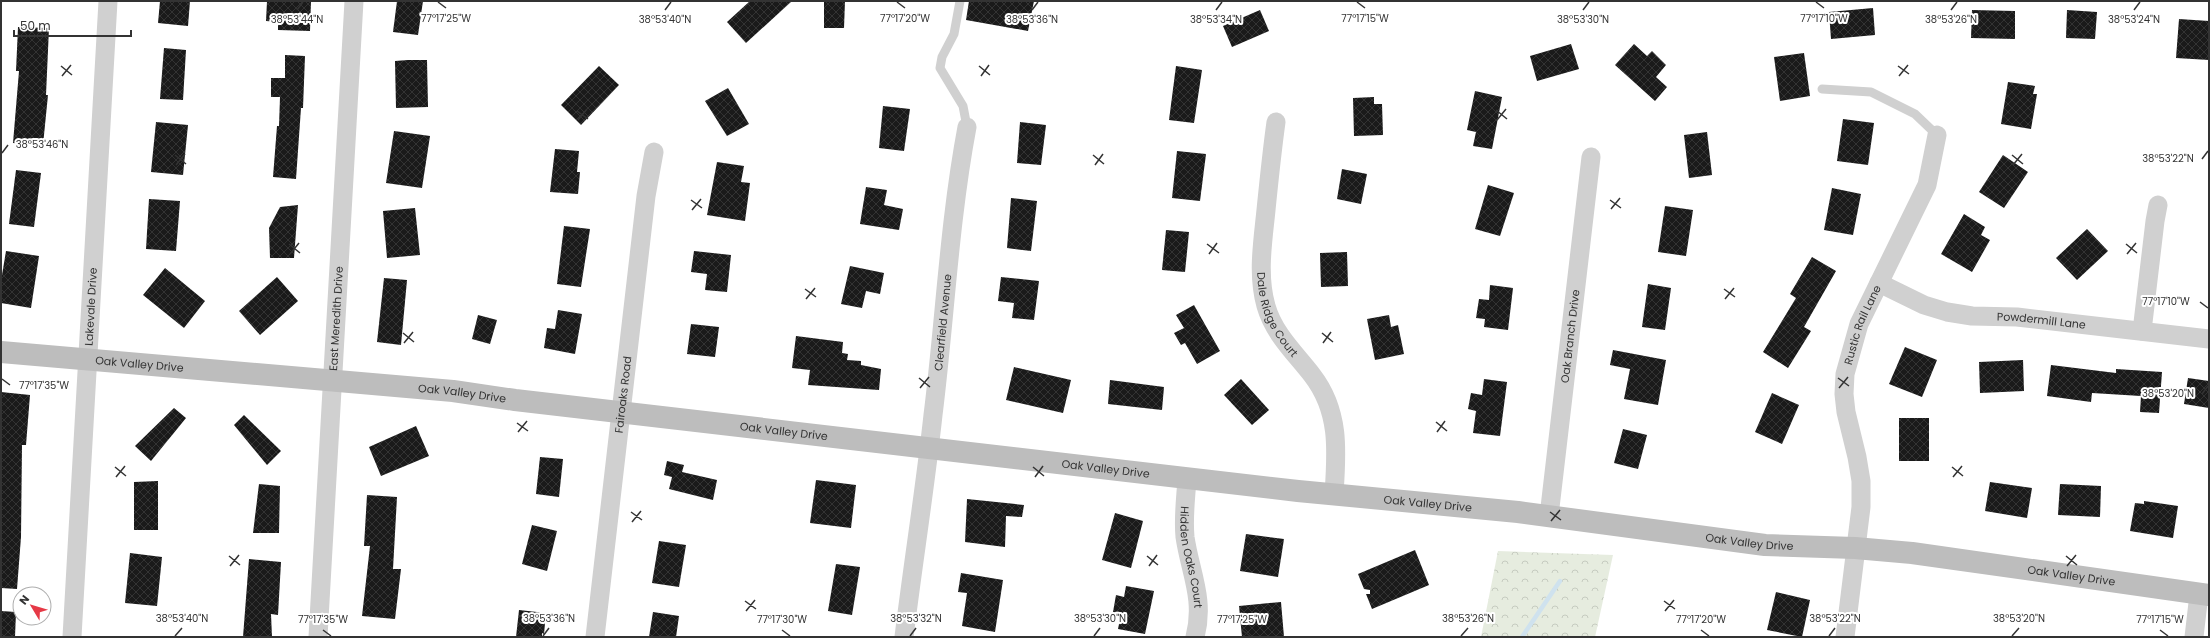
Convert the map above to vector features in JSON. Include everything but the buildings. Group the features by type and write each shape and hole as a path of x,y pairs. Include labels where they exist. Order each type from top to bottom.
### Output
{"street":[{"name":"Lakevale Drive","path":"72,637 108,1"},
{"name":"East Meredith Drive","path":"318,637 354,1"},
{"name":"Dale Ridge Court","path":"1276,122 1261,260 1262,285 1266,306 1274,326 1284,343 1313,376 1326,397 1334,418 1337,438 1334,494"},
{"name":"Clearfield Avenue","path":"904,637 928,446 945,285 960,165 967,127"},
{"name":"Rustic Rail Lane","path":"1845,637 1861,507 1861,480 1846,412 1844,394 1845,374 1859,324 1926,185 1936,135"},
{"name":"Fairoaks Road","path":"595,637 646,196 654,152"},
{"name":"Oak Branch Drive","path":"1550,516 1591,157"},
{"path":"2142,331 2158,205"},
{"name":"Powdermill Lane","path":"1879,283 1924,305 1947,312 1972,316 2017,317 2209,339"},
{"name":"Oak Valley Drive","path":"1,352 453,390 515,400 928,446 1187,478 1550,516 1765,545 1855,548 1971,561 2204,594"},
{"name":"Hidden Oaks Court","path":"1187,478 1184,517 1185,537 1196,582 1198,607 1195,637"},
{"path":"2194,637 2204,594"}],"lane":[{"path":"960,1 954,34 942,57 940,68 963,106 967,127"},
{"path":"1822,88 1871,92 1915,114 1936,135"}],"green space":[{"path":"1498,551 1613,555 1595,637 1481,637"}],"waterway":[{"path":"1522,637 1560,581"}]}
